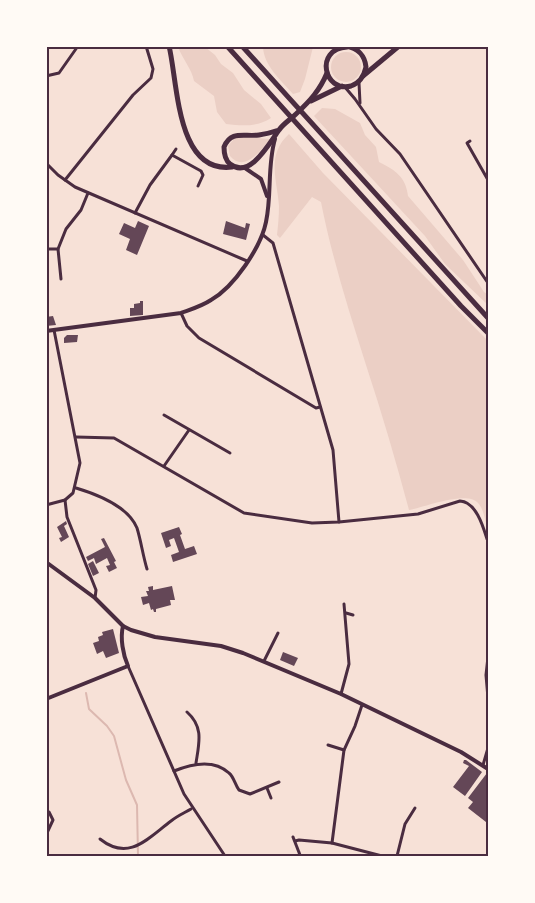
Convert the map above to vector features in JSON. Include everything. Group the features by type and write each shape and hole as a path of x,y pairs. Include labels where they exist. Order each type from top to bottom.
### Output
{"main road":[{"path":"169,46 180,111 189,141 197,152 212,164 223,167 243,167 258,159 279,130 310,101 327,73"},
{"path":"227,46 460,306 489,333"},
{"path":"242,46 489,318"},
{"path":"343,86 333,81 327,73 326,64 332,53 339,48 361,46"},
{"path":"310,101 361,79 399,46"},
{"path":"352,47 363,57 366,67 361,79"},
{"path":"234,166 226,160 224,153 226,142 231,137 260,135 279,130"}],"street":[{"path":"46,76 59,73 78,46"},
{"path":"65,180 134,95 151,78 153,69 146,46"},
{"path":"361,79 358,96 362,108"},
{"path":"343,86 362,108 375,129 400,154 489,283"},
{"path":"46,331 181,313 213,299 247,261 263,235 268,199 270,155 275,138"},
{"path":"470,141 467,143 489,180"},
{"path":"135,213 150,185 176,149"},
{"path":"172,155 201,171 202,177 198,186"},
{"path":"46,163 65,180 88,193 247,261"},
{"path":"243,167 261,179 268,199"},
{"path":"61,279 58,249 66,229 81,210 88,193"},
{"path":"263,235 274,246 320,407 335,464 339,522"},
{"path":"46,249 58,249"},
{"path":"181,313 187,326 199,338 316,408 320,407"},
{"path":"46,505 69,498 75,488 80,463 54,330"},
{"path":"164,415 230,453"},
{"path":"164,466 189,430"},
{"path":"76,437 114,438 244,513 312,523 339,522 418,514 465,501 473,507 487,539"},
{"path":"75,488 104,497 120,507 136,526 147,569"},
{"path":"65,500 67,517 96,590 95,598"},
{"path":"46,562 95,598 123,626 155,637 221,646 264,661 341,694 453,748 489,769"},
{"path":"341,694 349,664 344,604"},
{"path":"345,613 353,615"},
{"path":"123,626 124,657 151,724 192,809 225,856"},
{"path":"264,661 278,633"},
{"path":"489,657 486,675 489,698"},
{"path":"46,699 128,666"},
{"path":"332,843 344,750 362,705"},
{"path":"187,712 197,720 199,734 196,763"},
{"path":"328,745 344,750"},
{"path":"483,765 489,748"},
{"path":"174,771 196,763 228,772 235,786 242,793 250,794 279,782"},
{"path":"267,788 271,798"},
{"path":"397,856 405,824 415,808"},
{"path":"100,839 105,846 135,848 173,819 192,809"},
{"path":"46,834 53,820 49,812"},
{"path":"293,837 300,855"},
{"path":"295,841 332,843 382,856"}],"shaded area":[{"path":"178,47 205,47 233,73 244,90 261,104 271,118 250,125 226,124 217,112 214,96 194,81"},
{"path":"263,47 313,47 300,92 293,94 274,72 266,60"},
{"path":"346,52 357,56 361,67 357,78 346,82 335,78 331,67 335,56"},
{"path":"322,108 335,109 360,123 365,135 376,147 379,162 395,171 402,179 408,196 463,260 488,295 488,305 445,264 425,236 314,116"},
{"path":"289,134 323,173 488,341 488,529 482,509 473,499 445,500 409,510 341,284 321,202 312,197 280,238 277,235 279,206 275,159 277,150"},
{"path":"235,138 270,139 252,158 241,162 235,161 230,156 228,146"}],"building":[{"path":"138,221 149,226 137,255 126,250 130,239 119,234 124,223 135,228"},
{"path":"226,221 245,228 246,223 250,224 246,240 223,234"},
{"path":"143,301 143,315 130,316 130,308 134,308 134,304"},
{"path":"53,316 56,325 46,326 46,317"},
{"path":"67,335 78,335 77,342 64,343"},
{"path":"66,521 67,524 64,526 69,537 61,542 59,538 62,537 57,527"},
{"path":"179,527 185,549 194,546 197,554 173,562 171,555 179,552 174,538 169,540 171,546 166,548 161,533"},
{"path":"104,538 116,561 114,562 117,568 109,572 106,566 110,565 107,558 96,564 94,558 88,561 86,557 105,547 101,539"},
{"path":"93,561 99,573 93,576 88,564"},
{"path":"153,586 153,590 172,586 175,600 170,600 171,605 156,609 156,612 151,610 149,603 143,605 141,597 148,596 146,591 149,591 148,587"},
{"path":"113,629 119,653 106,658 103,651 97,654 93,643 99,641 98,637 103,635 102,632"},
{"path":"283,652 298,658 294,666 280,660"},
{"path":"464,760 482,772 465,796 453,787 469,766 463,763"},
{"path":"487,773 488,818 486,822 468,808 473,802 468,798"}],"waterway":[{"path":"86,693 89,709 114,736 126,780 137,805 138,856"}]}
